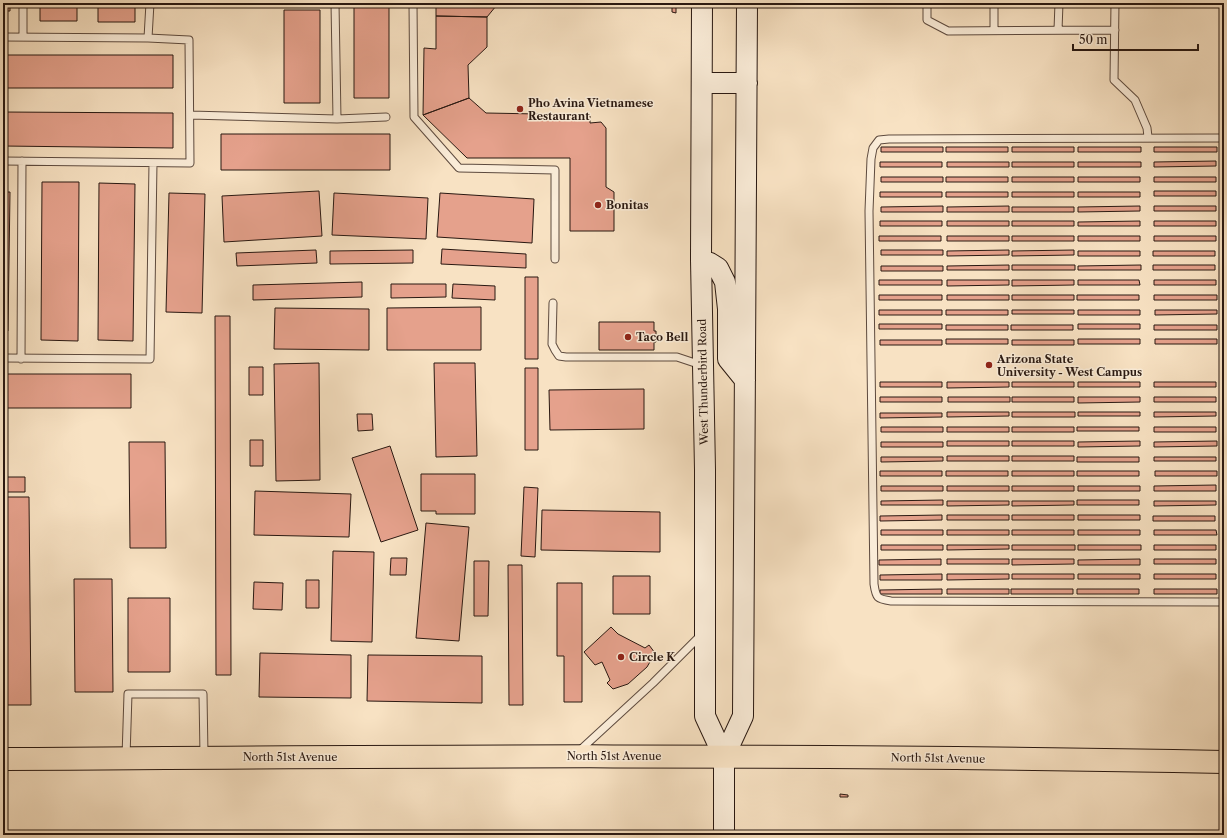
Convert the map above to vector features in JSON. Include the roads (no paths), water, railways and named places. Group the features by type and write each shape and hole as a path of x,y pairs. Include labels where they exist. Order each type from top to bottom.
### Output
{"main road":[{"name":"West Thunderbird Road","path":"702,3 701,260 705,470 705,716 724,757"},
{"name":"West Thunderbird Road","path":"724,835 724,757 743,716 747,3"},
{"path":"702,83 747,83"},
{"path":"701,260 718,268 725,282 728,309 728,359 745,380"},
{"name":"North 51st Avenue","path":"3,759 573,756 1072,759 1224,762"}],"lane":[{"path":"23,3 23,37"},
{"path":"148,38 150,3"},
{"path":"335,3 337,119"},
{"path":"413,3 414,117 459,168 555,170 555,259"},
{"path":"927,3 927,20 948,31 1115,30"},
{"path":"994,3 994,30"},
{"path":"1058,30 1059,3"},
{"path":"1115,3 1114,80 1135,100 1147,128 1148,137"},
{"path":"3,37 148,38 188,40 190,163 3,161"},
{"path":"190,115 337,119 386,117"},
{"path":"1224,138 1148,137 879,140 873,148 870,170 869,211 874,584 876,595 881,600 891,601 1224,602"},
{"path":"21,359 22,161"},
{"path":"3,358 150,359 153,163"},
{"path":"553,303 552,344 559,356 677,357 703,366"},
{"path":"573,756 663,674 705,630"},
{"path":"126,758 128,694 203,694 204,758"}],"place":[{"name":"Pho Avina Vietnamese Restaurant","path":"520,109"},
{"name":"Bonitas","path":"598,205"},
{"name":"Taco Bell","path":"628,337"},
{"name":"Arizona State University - West Campus","path":"989,365"},
{"name":"Circle K","path":"621,657"}]}
